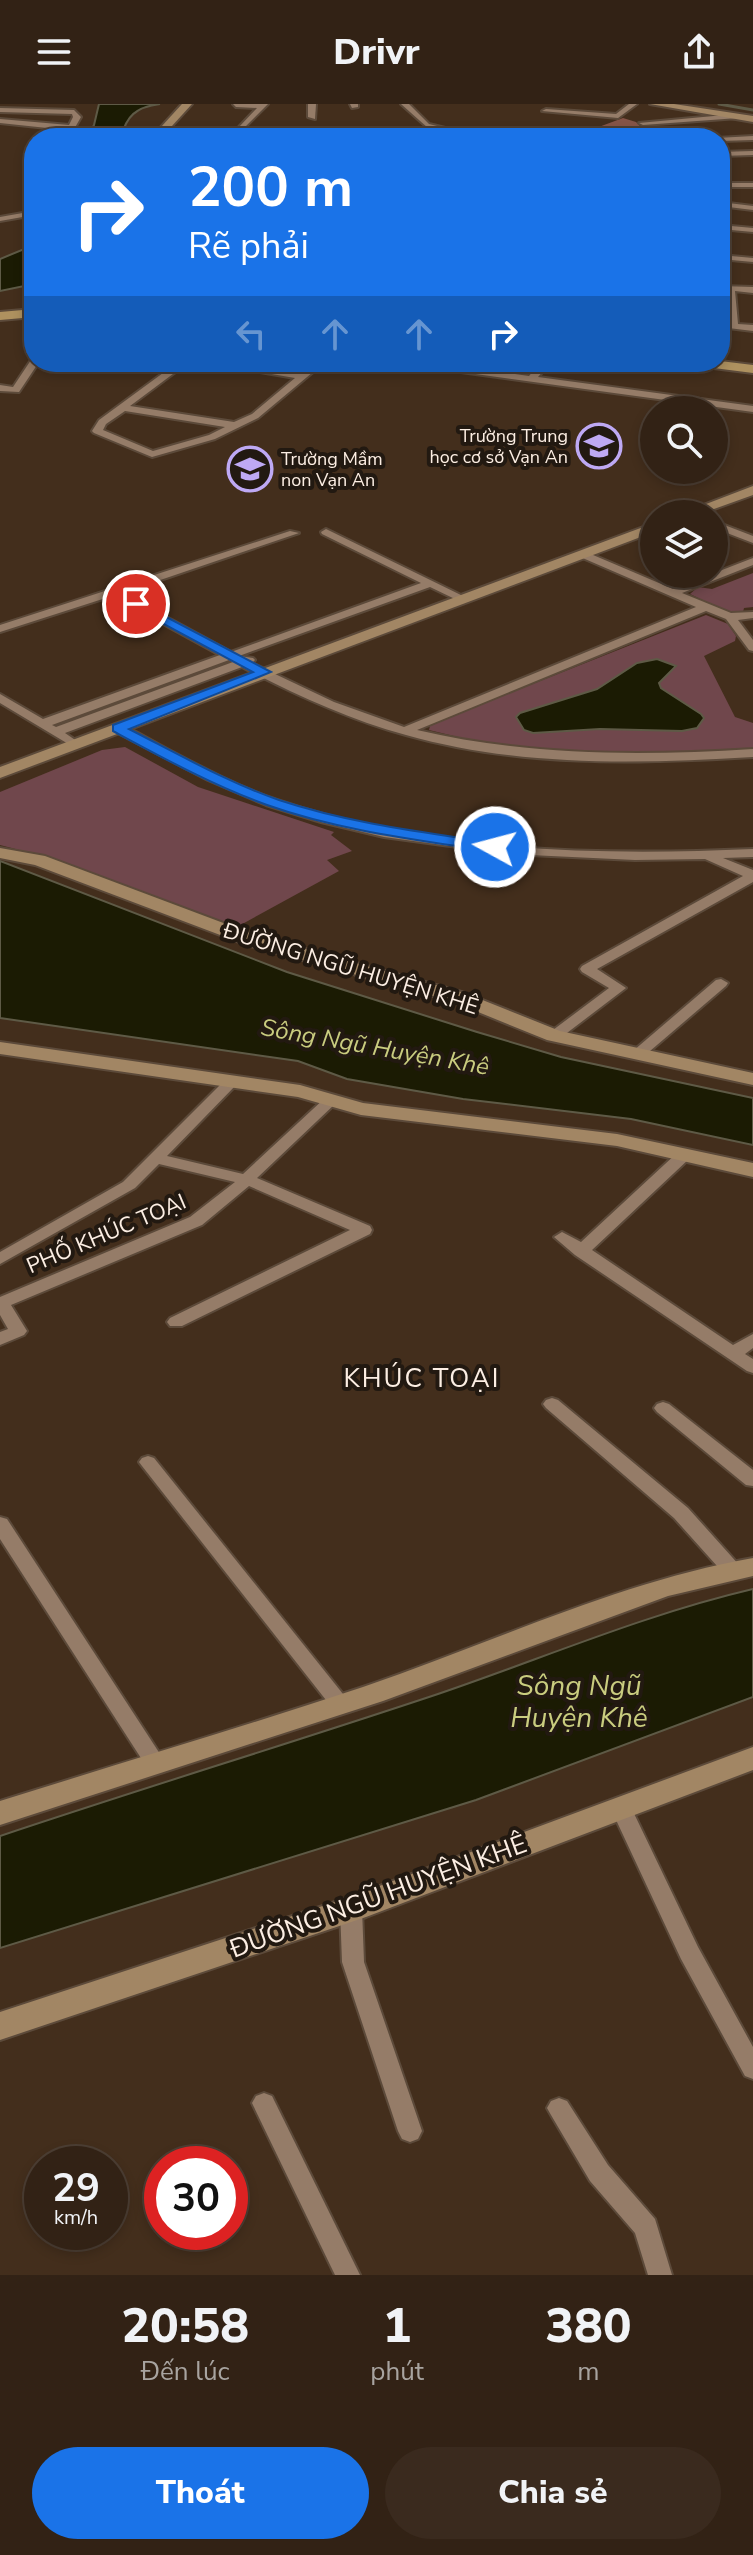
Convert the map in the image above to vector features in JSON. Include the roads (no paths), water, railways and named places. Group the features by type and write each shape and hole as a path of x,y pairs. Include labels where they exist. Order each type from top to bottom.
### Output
{"main road":[{"path":"0,316 24,313"},
{"path":"730,366 753,369"}],"street":[{"path":"165,128 187,104"},
{"path":"312,104 312,117"},
{"path":"405,104 427,126 434,128"},
{"path":"572,112 581,104"},
{"path":"546,111 618,116 633,104"},
{"path":"655,104 743,117"},
{"path":"236,105 262,105"},
{"path":"243,127 262,105"},
{"path":"0,110 70,107 77,117 72,128 0,121"},
{"path":"643,123 743,117"},
{"path":"743,117 740,122 753,136"},
{"path":"730,138 753,136"},
{"path":"730,154 753,153"},
{"path":"730,185 753,185"},
{"path":"730,205 753,208"},
{"path":"0,219 24,215"},
{"path":"730,228 753,230"},
{"path":"730,258 753,260"},
{"path":"730,288 753,290"},
{"path":"730,309 734,326"},
{"path":"730,325 753,328"},
{"path":"0,388 16,390 28,372"},
{"path":"171,372 96,429 152,454 240,426 308,372"},
{"path":"275,372 303,376"},
{"path":"481,372 753,409"},
{"path":"531,379 537,372"},
{"path":"125,408 240,426"},
{"path":"726,500 753,490"},
{"path":"728,530 753,540"},
{"path":"326,532 461,598"},
{"path":"0,773 640,532"},
{"path":"0,629 294,533"},
{"path":"582,554 730,617 753,615"},
{"path":"671,593 753,561"},
{"path":"42,724 436,586"},
{"path":"55,732 245,662 436,586"},
{"path":"112,592 264,672 361,717 406,731 490,749 571,758 646,759 753,753"},
{"path":"406,731 705,607"},
{"path":"730,617 753,648"},
{"path":"0,698 75,744"},
{"path":"118,728 200,772 273,803 369,828 539,852 706,856 753,853"},
{"name":"ĐƯỜNG NGŨ HUYỆN KHÊ","path":"0,853 39,860 251,940 458,997 554,1036 753,1079"},
{"path":"706,856 753,876"},
{"path":"554,1036 619,988 587,969 753,876"},
{"path":"638,1054 721,983"},
{"path":"0,1048 300,1091 361,1109 617,1140 753,1170"},
{"path":"0,1259 129,1185 232,1081"},
{"name":"PHỐ KHÚC TOẠI","path":"1,1303 196,1221 247,1180 331,1100"},
{"path":"581,1251 684,1155"},
{"path":"155,1158 247,1180 364,1230 176,1322"},
{"path":"562,1237 753,1367"},
{"path":"0,1339 18,1331 1,1303"},
{"path":"734,1353 753,1340"},
{"path":"552,1404 743,1569"},
{"path":"663,1408 753,1480"},
{"path":"148,1462 340,1704"},
{"path":"0,1524 155,1763"},
{"path":"0,1813 340,1704 659,1589 743,1569"},
{"name":"ĐƯỜNG NGŨ HUYỆN KHÊ","path":"0,2026 351,1909 753,1758"},
{"path":"621,1807 689,1952 753,2069"},
{"path":"351,1909 353,1962 410,2131"},
{"path":"264,2103 348,2275"},
{"path":"559,2108 599,2173 646,2227 660,2275"}],"water":[{"path":"99,104 160,104 144,107 133,114 125,128 92,128"},
{"path":"24,249 24,286 0,291 0,259"},
{"path":"657,659 676,666 659,683 661,688 701,714 704,718 697,728 682,731 600,729 533,733 524,730 516,717 520,713 597,689 637,663"},
{"name":"Sông Ngũ Huyện Khê","path":"0,861 287,972 477,1032 561,1057 753,1098 753,1145 631,1119 463,1099 347,1079 298,1061 0,1018"},
{"name":"Sông Ngũ Huyện Khê","path":"753,1589 753,1697 476,1800 0,1948 0,1836 432,1696 631,1625"}],"waterway":[{"path":"719,104 753,110"}],"place":[{"name":"Trường Trung học cơ sở Vạn An","path":"599,446"},
{"name":"Trường Mầm non Vạn An","path":"250,469"}],"district":[{"name":"KHÚC TOẠI","path":"422,1378"}]}
